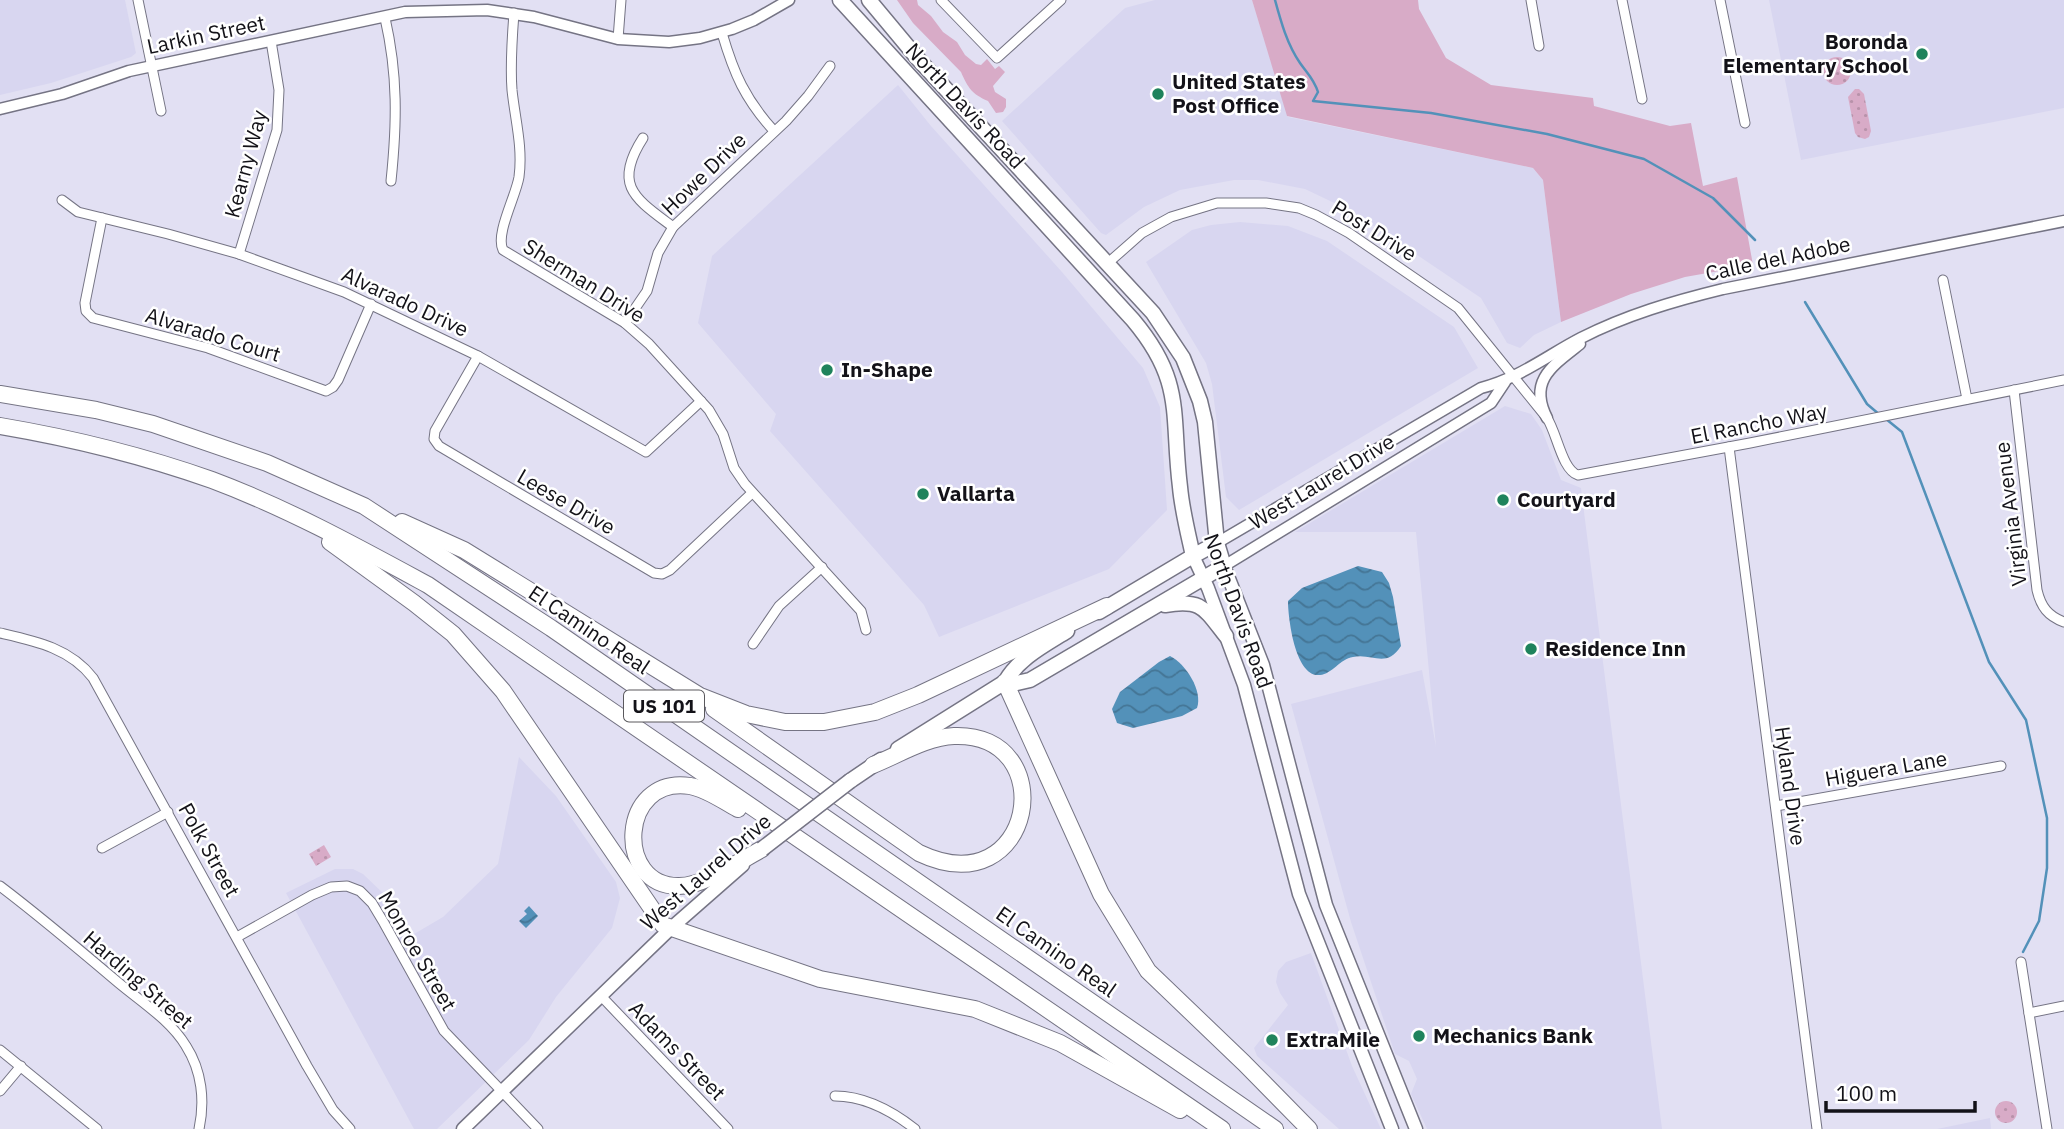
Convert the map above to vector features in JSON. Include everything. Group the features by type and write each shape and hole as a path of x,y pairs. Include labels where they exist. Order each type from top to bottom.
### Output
{"highway":[{"name":"El Camino Real","path":"0,394 96,410 153,424 267,463 364,506 551,628 1275,1129"},
{"name":"US 101","path":"0,426 118,452 213,481 338,536 428,585 1222,1129"},
{"path":"364,506 464,550 700,696 746,714 785,722 824,722 875,712 918,695 1107,606"},
{"path":"274,508 370,570 414,603 461,644 503,691 663,925 820,979 975,1009 1060,1043 1173,1108 1207,1118"},
{"path":"670,678 919,853 934,860 963,864 983,860 1001,849 1019,824 1024,804 1018,775 1000,750 984,741 964,737 941,738 873,765"},
{"path":"1005,682 1101,894 1148,971 1309,1129"},
{"path":"762,849 702,881 688,886 673,886 657,880 640,863 634,848 633,828 639,808 651,796 672,786 683,785 703,790 810,848"}],"main road":[{"name":"North Davis Road","path":"840,0 1147,336 1162,361 1172,392 1179,485 1193,556 1204,578 1244,685 1299,894 1392,1129"},
{"name":"North Davis Road","path":"869,0 928,70 1153,313 1183,358 1205,422 1217,543 1263,665 1326,905 1416,1129"},
{"name":"West Laurel Drive","path":"463,1129 670,929 762,849 873,765 1005,682 1013,667 1025,658 1107,606 1217,543"},
{"name":"West Laurel Drive","path":"1005,682 1017,684 1030,680 1224,566"},
{"path":"1157,607 1194,603 1202,608 1226,636"}],"street":[{"path":"138,0 161,111"},
{"path":"618,38 621,0"},
{"name":"Larkin Street","path":"0,109 51,98 104,78 153,65 405,12 466,9 514,13 618,38 669,42 722,33 754,20 789,0"},
{"path":"942,0 997,58 1061,0"},
{"path":"1531,0 1539,46"},
{"path":"1622,0 1642,99"},
{"path":"1720,0 1745,123"},
{"name":"Sherman Drive","path":"514,13 511,64 520,163 516,193 501,237 501,246 507,254 625,323 649,344 701,401 719,426 734,468 752,494 861,611 866,630"},
{"path":"385,18 396,84 391,181"},
{"path":"722,33 741,87 752,106 774,131"},
{"name":"Kearny Way","path":"239,254 277,130 279,90 271,41"},
{"name":"Howe Drive","path":"625,323 646,291 658,253 673,227 801,104 830,66"},
{"path":"643,138 631,157 629,179 632,192 639,201 673,227"},
{"name":"Alvarado Drive","path":"62,200 73,210 168,233 239,254 371,304 478,356 646,452 701,401"},
{"name":"Post Drive","path":"1108,263 1142,233 1194,208 1247,201 1298,208 1334,223 1458,308 1509,379"},
{"name":"Alvarado Court","path":"102,218 85,303 90,316 208,348 322,391 336,384 371,304"},
{"name":"Calle del Adobe","path":"1509,379 1561,348 1607,326 1657,307 1723,289 2064,221"},
{"path":"1943,280 1967,399"},
{"path":"1547,418 1539,399 1540,388 1546,376 1570,352 1607,326"},
{"name":"Leese Drive","path":"478,356 435,431 439,446 650,571 662,574 670,570 752,494"},
{"name":"El Rancho Way","path":"1509,379 1547,418 1557,435 1566,466 1571,473 1578,475 2064,380"},
{"name":"West Laurel Drive","path":"1217,543 1481,388 1509,379"},
{"name":"West Laurel Drive","path":"1224,566 1491,403 1509,379"},
{"name":"Virginia Avenue","path":"2014,390 2037,590 2049,615 2064,622"},
{"name":"Hyland Drive","path":"1729,447 1817,1129"},
{"path":"753,644 779,606 821,566"},
{"name":"Polk Street","path":"0,633 55,648 85,668 102,692 329,1104 350,1129"},
{"name":"Higuera Lane","path":"1776,806 2001,766"},
{"path":"102,848 168,812"},
{"name":"Harding Street","path":"0,886 175,1032 190,1053 200,1078 202,1111 198,1129"},
{"name":"Monroe Street","path":"237,937 331,887 347,886 360,891 372,903 384,923 441,1028 538,1129"},
{"path":"2021,962 2047,1129"},
{"name":"Adams Street","path":"602,997 728,1129"},
{"path":"2029,1013 2064,1006"},
{"path":"0,1050 97,1129"},
{"path":"0,1091 21,1066"},
{"path":"835,1096 852,1096 868,1101 915,1129"}],"shaded area":[{"path":"0,0 125,0 136,53 131,57 51,83 0,95"},
{"path":"897,0 917,0 918,5 976,64 981,65 987,59 995,69 999,66 1005,72 993,86 995,92 1006,99 1003,112 996,113 988,101 971,90 961,72 913,23"},
{"path":"1155,0 1252,0 1288,117 1533,168 1543,180 1561,322 1534,335 1520,348 1507,343 1481,298 1347,209 1305,189 1258,180 1234,180 1180,190 1144,207 1106,235 1101,233 1002,121 1125,8"},
{"path":"1252,0 1418,0 1419,9 1446,58 1491,85 1593,98 1594,106 1670,126 1691,123 1703,186 1737,177 1753,265 1685,277 1631,294 1561,322 1543,180 1533,168 1287,116"},
{"name":"Boronda Elementary School","path":"1769,0 2064,0 2064,108 1801,160"},
{"path":"1837,57 1847,61 1851,71 1847,81 1837,85 1827,81 1823,71 1827,61"},
{"path":"898,85 1143,368 1160,407 1167,510 1109,569 939,637 924,605 770,431 776,414 698,323 712,256"},
{"path":"1855,89 1864,94 1871,131 1865,139 1855,133 1848,97"},
{"path":"1240,222 1288,226 1327,241 1454,327 1478,368 1239,510 1226,497 1212,384 1206,363 1146,262 1192,230"},
{"path":"1505,406 1531,414 1542,430 1561,480 1581,488 1662,1129 1427,1129 1411,1094 1417,1079 1409,1061 1395,1054 1351,922 1291,704 1422,670 1436,747 1416,532 1295,532"},
{"path":"519,757 556,796 616,882 620,898 612,928 556,997 529,1040 437,1129 414,1129 286,893 335,869 353,869 363,874 386,896 409,937 443,917 498,864"},
{"path":"324,845 331,857 316,866 309,854"},
{"path":"1311,953 1352,1066 1381,1129 1339,1129 1257,1056 1254,1048 1288,1005 1276,982 1278,971 1286,962"},
{"path":"2006,1101 2016,1108 2017,1112 2010,1122 2006,1123 1996,1116 1995,1112 2002,1102"},
{"path":"1990,1118 1991,1129 1937,1129"}],"water":[{"path":"1358,566 1382,572 1389,583 1401,646 1384,659 1353,657 1324,674 1311,673 1304,667 1295,645 1288,601 1302,588"},
{"path":"1170,656 1182,665 1192,679 1198,694 1197,708 1182,716 1133,728 1117,723 1112,709 1120,692"},
{"path":"529,906 538,916 526,928 519,921 527,914 524,911"}],"waterway":[{"path":"1275,0 1291,48 1318,92 1313,101 1431,113 1547,134 1644,159 1713,198 1755,240"},
{"path":"1805,302 1867,404 1880,415"},
{"path":"1886,419 1902,432 1989,662 2026,720 2047,818 2047,868 2039,921 2023,952"}],"place":[{"name":"Boronda Elementary School","path":"1922,54"},
{"name":"United States Post Office","path":"1158,94"},
{"name":"In-Shape","path":"827,370"},
{"name":"Vallarta","path":"923,494"},
{"name":"Courtyard","path":"1503,500"},
{"name":"Residence Inn","path":"1531,649"},
{"name":"Mechanics Bank","path":"1419,1036"},
{"name":"ExtraMile","path":"1272,1040"}]}
